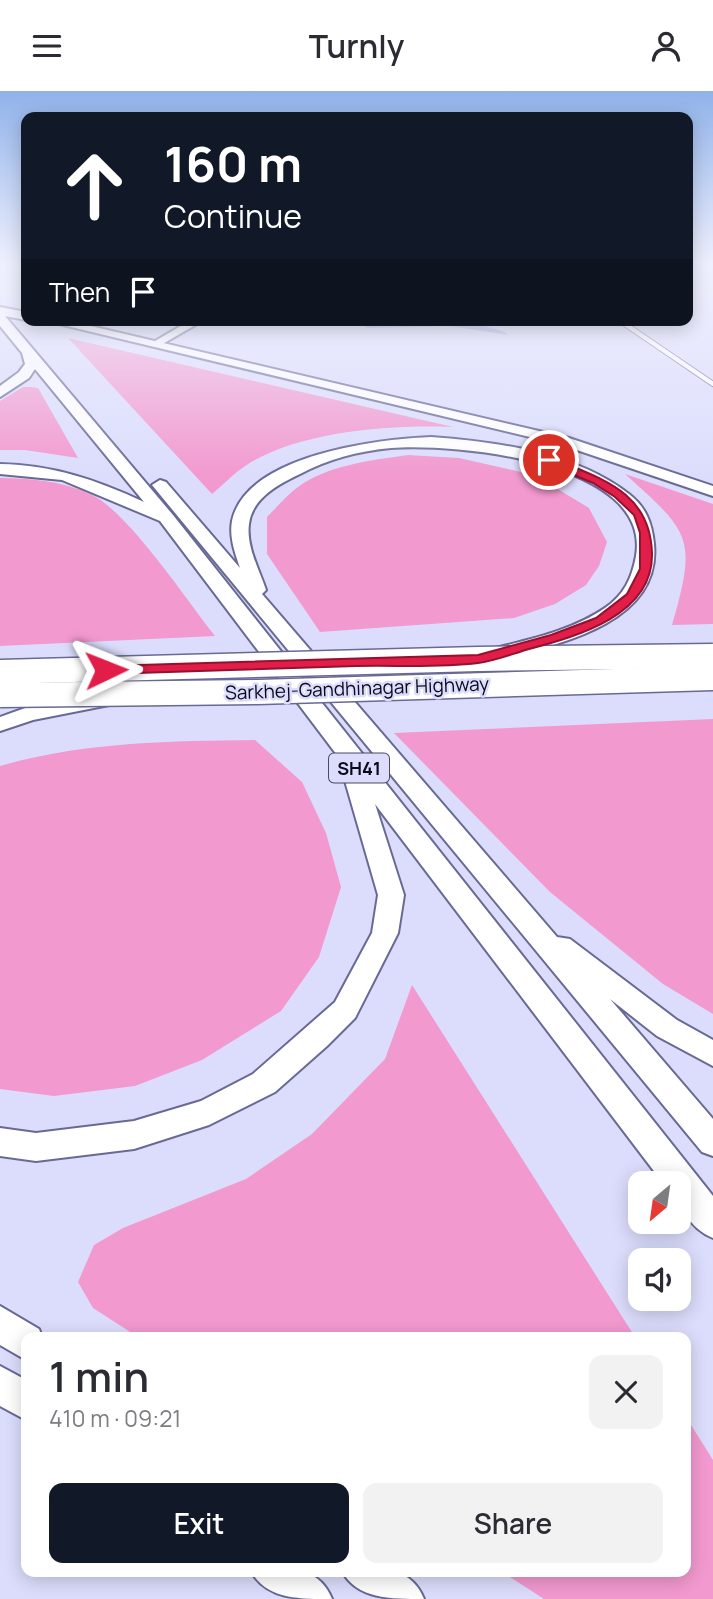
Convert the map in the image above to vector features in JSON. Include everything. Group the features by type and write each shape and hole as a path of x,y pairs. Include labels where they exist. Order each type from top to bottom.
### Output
{"highway":[{"name":"Sarkhej-Gandhinagar Highway","path":"0,672 478,659 713,656"},
{"name":"Sarkhej-Gandhinagar Highway","path":"0,695 158,691 258,692 713,678"}],"main road":[{"name":"SH41","path":"18,336 28,353 167,519 713,1222"},
{"name":"SH41","path":"24,336 262,604 351,715 713,1142"},
{"path":"122,336 564,441 713,491"},
{"path":"0,393 24,375 32,364 28,353"},
{"path":"262,604 240,539 243,515 255,495 295,468 354,449 424,443 497,448 534,455 564,465 619,495 639,514 645,533 646,569 632,596 601,621 555,638 478,659"},
{"path":"0,469 34,470 81,479 167,519"},
{"path":"0,724 28,714 158,691"},
{"path":"0,1142 36,1147 134,1135 209,1112 264,1083 345,1010 385,933 391,895 348,753"},
{"path":"522,916 667,1028 713,1054"},
{"path":"0,1324 21,1339"},
{"path":"0,1384 21,1399"},
{"path":"280,1577 311,1599"},
{"path":"371,1577 403,1599"}],"street":[{"path":"155,344 169,336"}],"lane":[{"path":"644,336 713,384"}],"shaded area":[{"path":"68,338 453,427 374,429 318,437 266,454 236,472 212,494"},
{"path":"23,387 38,388 78,458 25,450 0,450 0,401"},
{"path":"408,455 459,458 521,472 556,488 589,508 607,542 599,566 586,585 555,604 514,618 320,632 267,554 267,517 294,490 323,473"},
{"path":"625,474 713,504 713,624 672,625 684,573 686,555 683,539 664,510"},
{"path":"0,478 57,483 90,494 105,503 139,537 215,636 0,646"},
{"path":"713,719 713,1014 663,984 550,892 394,733"},
{"path":"255,740 302,782 326,833 341,887 319,957 281,1011 202,1060 135,1086 54,1096 0,1089 0,766 94,747 158,742"},
{"path":"412,985 632,1332 130,1332 93,1308 78,1282 94,1245 123,1228 246,1179 312,1134 385,1059"},
{"path":"691,1425 713,1460 713,1599 544,1599 510,1577 691,1577"}],"route":[{"path":"106,670 478,659 555,638 601,621 632,596 646,569 645,533 639,514 619,495 597,481 549,460"}]}
